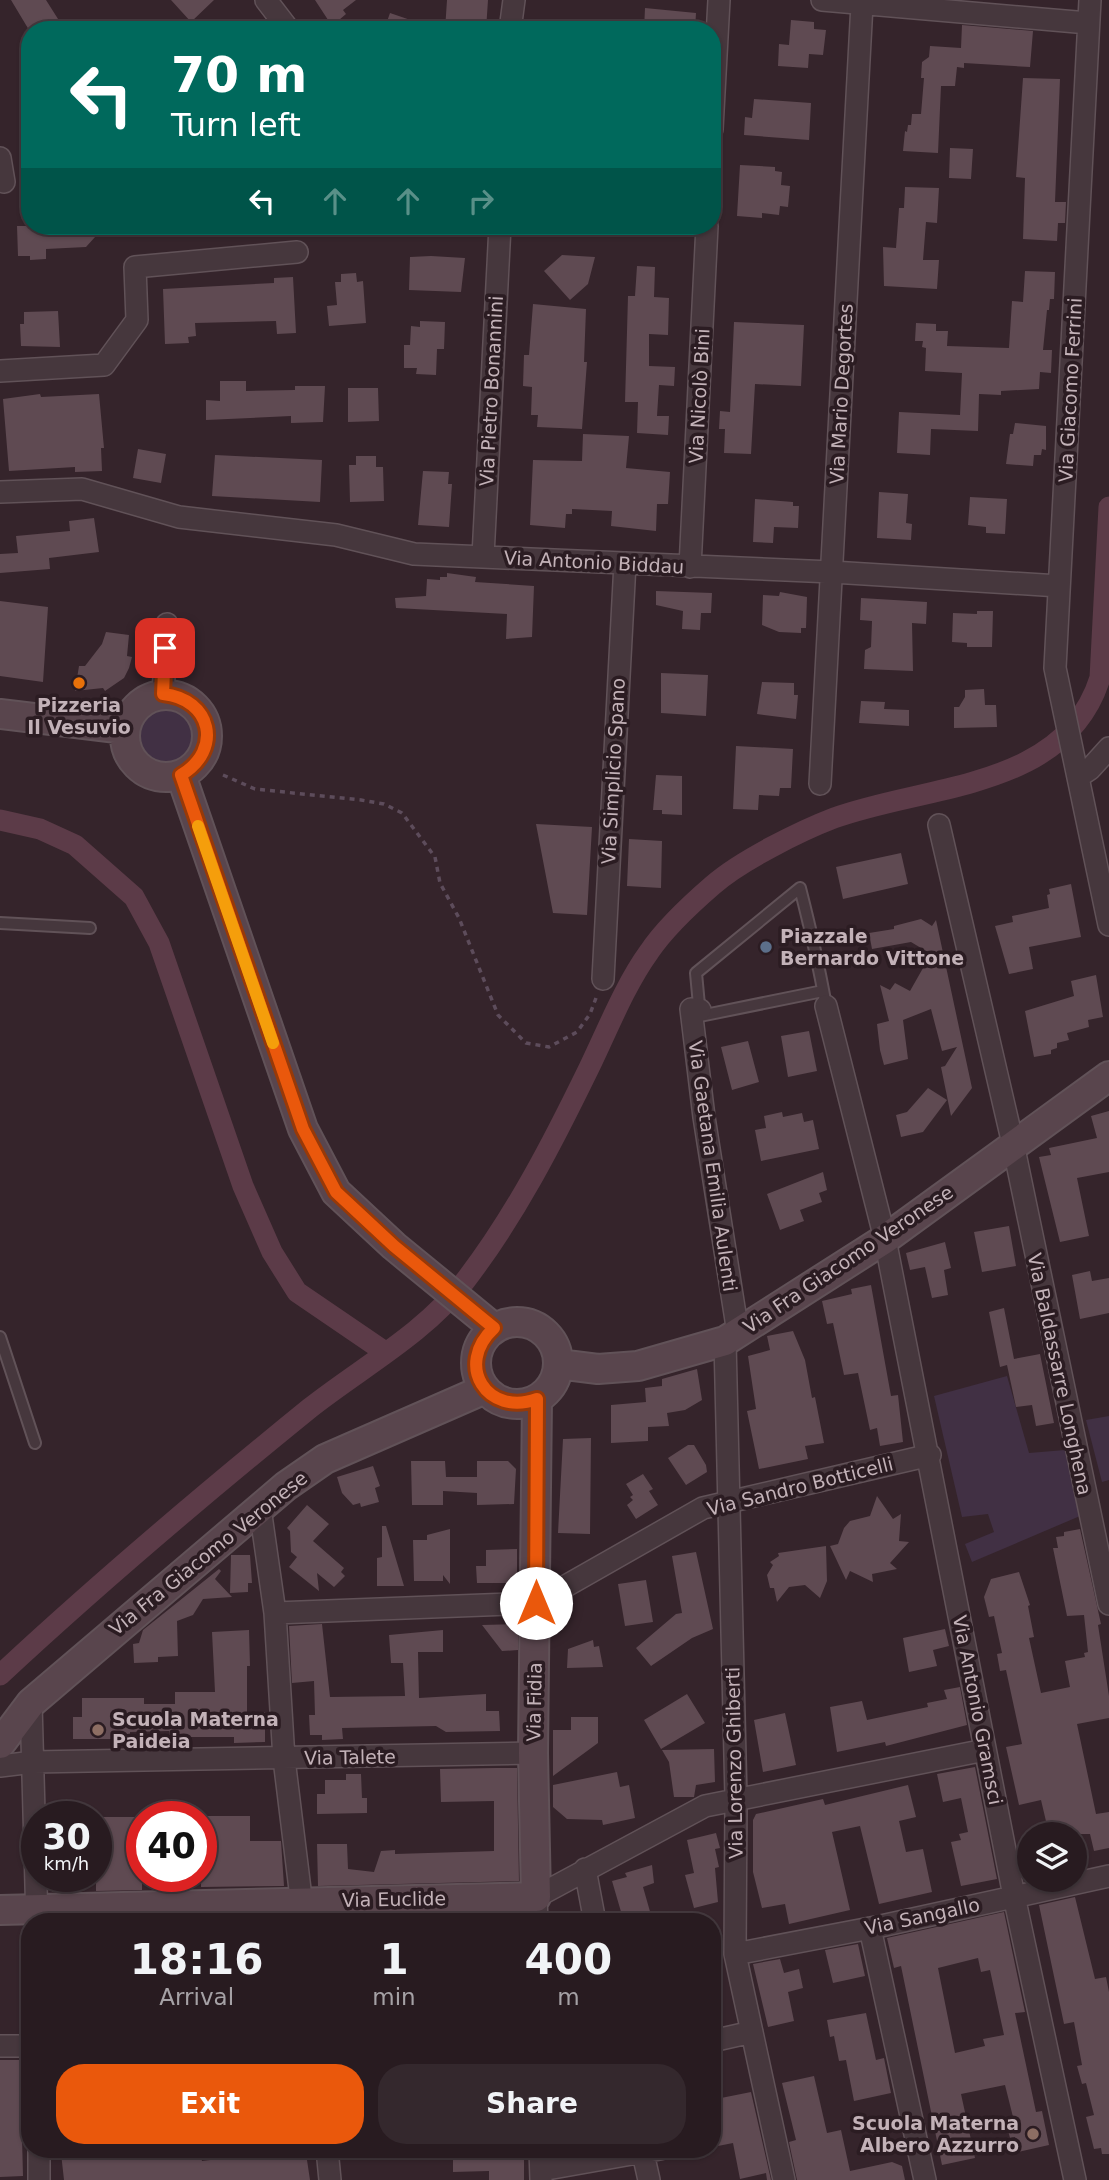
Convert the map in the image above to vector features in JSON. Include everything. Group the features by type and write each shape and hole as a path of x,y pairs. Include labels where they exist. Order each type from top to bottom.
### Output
{"street":[{"path":"266,0 282,21"},
{"path":"511,21 514,0"},
{"path":"718,21 719,0"},
{"path":"822,0 1088,23"},
{"name":"Via Giacomo Ferrini","path":"1090,0 1055,668 1058,695 1109,925"},
{"name":"Via Mario Degortes","path":"820,783 862,4"},
{"path":"0,158 4,182"},
{"name":"Via Pietro Bonannini","path":"483,556 500,235"},
{"name":"Via Nicolò Bini","path":"690,567 707,235"},
{"path":"0,371 104,365 137,320 135,267 297,252"},
{"name":"Via Antonio Biddau","path":"0,492 82,489 190,520 336,535 414,554 832,572 1059,586"},
{"name":"Via Simplicio Spano","path":"603,979 625,563"},
{"path":"163,694 167,624"},
{"path":"163,694 188,701 205,721 208,734 201,759 181,775 159,776 139,768 125,744 125,729 138,705 163,694"},
{"path":"0,714 125,729"},
{"path":"1076,769 1090,769 1109,748"},
{"path":"181,775 303,1129 336,1192 394,1246 484,1320 531,1323 552,1340 558,1364 549,1390 537,1399 509,1404 485,1390 475,1363 484,1337 484,1320"},
{"name":"Via Baldassarre Longhena","path":"939,825 1013,1144 1109,1604"},
{"name":"Via Antonio Gramsci","path":"825,998 885,1238 930,1455 1014,1896 1075,2180"},
{"name":"Via Gaetana Emilia Aulenti","path":"699,1010 691,1009 731,1337"},
{"name":"Via Fra Giacomo Veronese","path":"558,1364 598,1369 638,1366 731,1337 885,1238 1109,1076"},
{"name":"Via Lorenzo Ghiberti","path":"731,1337 729,1502 736,1798 735,1954 784,2180"},
{"name":"Via Fra Giacomo Veronese","path":"0,1744 31,1703 145,1602 286,1486 325,1459 485,1390"},
{"name":"Via Fidia","path":"536,1909 533,1753 537,1399"},
{"name":"Via Sandro Botticelli","path":"275,1613 536,1603 703,1508 930,1455"},
{"path":"260,1508 275,1613 285,1759 302,1911"},
{"path":"31,1703 37,1913"},
{"path":"536,1909 585,1869 705,1807 736,1798 985,1750"},
{"name":"Via Talete","path":"0,1766 33,1762 533,1753"},
{"path":"585,1869 593,1913"},
{"name":"Via Sangallo","path":"735,1954 870,1928 1109,1875"},
{"name":"Via Euclide","path":"196,1913 536,1909"},
{"name":"Via Euclide","path":"0,1910 21,1913"},
{"path":"870,1928 925,2180"},
{"path":"721,2039 752,2032"},
{"path":"0,2046 21,2046"},
{"path":"39,2158 39,2180"},
{"path":"328,2158 330,2180"},
{"path":"540,2166 594,2158"},
{"path":"648,2158 649,2180"}],"lane":[{"path":"800,888 825,998 700,1016 696,973 800,888"},
{"path":"0,923 90,929"},
{"path":"0,1337 34,1443"}],"path":[{"path":"223,775 255,789 361,800 384,804 402,813 435,857 440,883 459,918 498,1015 526,1044 549,1047 577,1032 590,1014 603,979"}],"shaded area":[{"path":"166,705 188,714 197,736 188,758 166,767 144,758 135,736 144,714"},
{"path":"1007,1376 1029,1453 1065,1450 1080,1516 972,1562 965,1544 994,1532 988,1514 962,1517 934,1396"},
{"path":"1109,1416 1109,1480 1102,1482 1086,1420"}],"building":[{"path":"11,0 46,0 59,21 24,21"},
{"path":"171,0 214,0 192,21"},
{"path":"315,0 356,0 343,10 346,14 338,21 329,21"},
{"path":"447,0 488,0 487,21 446,21"},
{"path":"645,8 696,13 696,21 644,21"},
{"path":"390,13 413,21 387,21"},
{"path":"791,20 814,22 814,29 826,30 823,55 809,54 808,68 778,66 779,44 789,45"},
{"path":"962,25 1033,31 1030,67 964,63 964,68 957,67 955,86 941,86 938,153 903,151 905,131 907,132 908,125 911,125 912,114 921,114 924,78 921,78 922,62 929,57 930,46 961,48"},
{"path":"1023,78 1060,79 1055,202 1066,202 1065,223 1058,223 1057,241 1023,239 1025,178 1016,177"},
{"path":"754,99 811,103 809,140 744,135 745,117 752,118"},
{"path":"950,148 973,149 971,179 949,178"},
{"path":"740,165 775,167 775,171 782,172 781,185 790,186 788,207 780,206 779,215 762,213 762,218 737,216"},
{"path":"905,187 939,188 937,223 926,222 923,260 939,260 937,289 884,286 883,247 896,248 899,208 904,208"},
{"path":"17,226 21,226 21,235 97,235 86,247 46,249 46,259 30,260 30,256 18,256"},
{"path":"562,255 595,257 588,284 570,300 544,271"},
{"path":"410,257 465,258 461,292 409,290"},
{"path":"637,266 655,267 654,297 669,298 668,335 649,334 649,366 675,367 674,386 659,385 657,416 669,416 668,435 637,433 638,402 625,402 628,296 635,296"},
{"path":"1025,271 1055,272 1054,299 1050,299 1047,310 1043,350 1052,350 1051,373 1040,372 1039,389 1001,391 1001,395 979,394 978,431 931,429 930,455 897,453 899,412 960,415 962,373 925,371 926,348 922,347 923,341 915,341 916,323 936,324 936,331 948,331 947,346 1009,348 1012,301 1023,302"},
{"path":"356,273 357,282 363,281 366,323 329,326 327,306 337,305 335,282 341,282 341,274"},
{"path":"293,277 296,333 277,334 276,321 195,323 196,336 188,337 189,343 165,344 163,289 274,283 274,278"},
{"path":"533,304 586,309 584,362 587,362 582,429 537,427 538,415 531,415 532,387 523,386 524,355 529,355"},
{"path":"58,311 60,347 21,346 20,324 24,324 24,312"},
{"path":"420,321 445,322 444,349 437,349 436,375 416,374 417,368 404,368 404,345 410,345 411,326 420,327"},
{"path":"734,322 804,325 801,386 755,384 751,454 724,453 725,429 719,429 720,411 730,412"},
{"path":"220,381 246,381 246,391 325,386 323,422 291,423 291,416 206,420 206,400 220,401"},
{"path":"348,388 378,388 379,421 348,422"},
{"path":"40,394 41,397 99,394 104,448 101,448 102,471 75,472 75,467 9,471 3,399"},
{"path":"1015,423 1046,426 1046,450 1042,449 1041,455 1034,455 1033,466 1006,464 1010,434 1013,434"},
{"path":"583,434 629,436 626,468 670,472 668,504 657,504 656,531 611,526 612,511 572,509 572,514 566,514 565,528 530,525 533,460 582,461"},
{"path":"138,449 166,454 161,483 133,478"},
{"path":"215,455 322,460 320,502 212,496"},
{"path":"356,456 376,456 376,467 383,467 384,501 350,502 349,465 356,465"},
{"path":"423,471 449,472 448,484 452,484 449,527 418,525"},
{"path":"879,492 908,494 906,523 912,524 911,540 877,538"},
{"path":"970,497 1007,499 1005,534 986,533 986,527 968,525"},
{"path":"755,499 793,502 793,506 799,506 798,528 774,527 773,543 753,542"},
{"path":"94,518 99,552 49,558 50,569 0,573 0,554 18,553 16,536 70,531 69,521"},
{"path":"447,573 476,577 475,582 534,586 532,637 506,639 507,614 396,608 395,598 426,596 427,579 440,580 440,577 447,577"},
{"path":"656,591 712,593 711,613 701,613 700,630 682,629 683,611 656,605"},
{"path":"780,592 807,597 806,628 801,628 801,633 779,632 762,625 763,595 779,596"},
{"path":"861,598 927,602 926,624 912,623 913,671 864,669 865,650 871,647 872,621 860,620"},
{"path":"0,601 48,607 43,682 0,676"},
{"path":"977,611 993,611 992,647 967,647 967,643 952,642 953,613 977,614"},
{"path":"106,632 129,635 127,656 132,657 124,678 105,691 103,688 75,691 79,666 85,666 102,644"},
{"path":"661,673 708,675 706,716 661,713"},
{"path":"762,682 794,683 794,695 798,695 796,719 757,714"},
{"path":"984,689 985,705 996,705 997,727 954,728 954,707 959,707 965,697 965,690"},
{"path":"861,701 885,702 884,709 909,710 909,726 859,723"},
{"path":"736,746 793,749 791,788 780,788 779,796 759,795 758,810 733,809"},
{"path":"656,775 682,776 682,815 662,814 662,810 653,810"},
{"path":"536,824 592,827 587,915 553,913"},
{"path":"629,839 662,841 661,888 627,886"},
{"path":"901,853 908,884 843,899 836,867"},
{"path":"1071,884 1081,937 1029,947 1033,969 1009,974 995,926 1013,922 1012,916 1049,908 1049,889"},
{"path":"921,919 932,926 936,920 972,1088 951,1116 941,1067 945,1066 957,1047 942,1051 931,1009 903,1020 908,1059 884,1065 880,1050 877,1024 889,1021 880,985 890,990 895,983 910,991 931,954 911,942 872,949 869,933 894,929 894,926"},
{"path":"1096,975 1103,1017 1088,1020 1089,1027 1067,1033 1069,1040 1057,1043 1057,1048 1051,1050 1051,1054 1034,1057 1025,1011 1074,996 1071,981"},
{"path":"809,1031 817,1071 788,1077 781,1036"},
{"path":"748,1041 759,1082 732,1090 721,1047"},
{"path":"928,1088 947,1100 923,1132 901,1137 896,1115 907,1112"},
{"path":"1109,1111 1109,1172 1077,1178 1089,1236 1060,1242 1039,1157 1051,1155 1049,1148 1097,1138 1091,1116"},
{"path":"782,1112 783,1117 802,1113 804,1122 813,1120 819,1149 761,1161 755,1130 766,1128 764,1116"},
{"path":"823,1172 827,1190 819,1193 822,1202 800,1210 804,1221 780,1230 767,1194"},
{"path":"1009,1226 1016,1266 982,1272 974,1232"},
{"path":"945,1242 951,1268 944,1270 948,1295 932,1298 925,1267 910,1270 906,1253"},
{"path":"1090,1271 1092,1281 1109,1278 1109,1313 1080,1319 1072,1275"},
{"path":"871,1285 891,1396 898,1395 903,1442 880,1446 877,1428 870,1430 858,1373 844,1375 833,1323 827,1324 822,1301 852,1294 851,1289"},
{"path":"1004,1308 1014,1359 1040,1354 1054,1423 1036,1426 1032,1405 1016,1407 1007,1365 1000,1367 989,1312"},
{"path":"793,1331 805,1360 824,1443 805,1446 808,1459 759,1469 747,1411 756,1409 748,1356 770,1350 767,1336"},
{"path":"697,1369 702,1400 685,1410 667,1413 669,1426 648,1427 648,1441 611,1443 611,1405 646,1402 645,1388 662,1386 662,1379"},
{"path":"591,1438 590,1534 558,1533 563,1439"},
{"path":"688,1445 694,1445 706,1465 707,1472 686,1485 668,1458"},
{"path":"411,1461 445,1461 446,1477 477,1477 477,1461 508,1461 516,1469 514,1504 477,1505 477,1493 443,1491 443,1505 412,1505"},
{"path":"373,1466 380,1486 375,1488 379,1502 361,1507 360,1503 353,1505 342,1493 337,1477"},
{"path":"643,1474 653,1489 649,1491 658,1505 636,1519 627,1505 633,1500 630,1497 633,1495 626,1484"},
{"path":"877,1496 893,1519 901,1514 899,1541 909,1542 890,1563 897,1569 872,1574 873,1582 850,1571 846,1580 830,1546 838,1544 850,1521 870,1516"},
{"path":"307,1505 329,1524 313,1541 344,1568 341,1572 345,1576 334,1587 317,1573 319,1591 289,1567 297,1557 291,1552 290,1531 287,1528"},
{"path":"382,1526 386,1526 404,1586 377,1586 377,1558 382,1557"},
{"path":"450,1529 450,1584 443,1575 443,1581 414,1581 413,1540 427,1540 427,1535"},
{"path":"1080,1529 1101,1624 1098,1625 1109,1696 1109,1718 1077,1724 1096,1814 1109,1812 1109,1848 1094,1851 1090,1834 1087,1834 1087,1822 1046,1822 1041,1800 1019,1805 1006,1747 1022,1744 1006,1670 1000,1671 997,1654 1002,1653 994,1616 989,1617 984,1597 991,1579 1019,1572 1030,1605 1028,1606 1034,1637 1029,1638 1041,1693 1070,1687 1065,1661 1085,1657 1084,1653 1088,1652 1084,1615 1067,1616 1053,1548 1058,1548 1056,1537 1064,1536 1064,1532"},
{"path":"826,1546 827,1581 820,1598 805,1585 789,1587 777,1602 767,1575 773,1565 770,1562 779,1556 778,1553"},
{"path":"517,1549 517,1583 477,1583 476,1566 486,1566 486,1550"},
{"path":"696,1552 713,1629 692,1638 651,1666 636,1648 676,1614 682,1613 672,1556"},
{"path":"231,1555 250,1555 252,1583 248,1583 248,1592 230,1593"},
{"path":"219,1569 221,1571 215,1579 232,1597 203,1599 193,1615 177,1621 178,1656 158,1657 158,1662 134,1663 133,1644 139,1643 143,1630"},
{"path":"646,1580 653,1622 625,1626 618,1584"},
{"path":"322,1624 330,1697 405,1696 403,1663 391,1663 389,1635 443,1630 443,1652 418,1652 419,1698 486,1694 486,1711 499,1711 500,1731 446,1732 436,1726 342,1728 343,1739 322,1740 322,1735 310,1735 309,1715 315,1715 314,1681 292,1683 289,1626"},
{"path":"518,1624 518,1650 502,1651 482,1625"},
{"path":"945,1629 949,1646 933,1650 937,1666 909,1672 903,1638"},
{"path":"249,1630 247,1712 265,1712 265,1742 234,1743 234,1737 169,1737 169,1731 130,1732 130,1739 73,1739 73,1717 82,1717 82,1698 144,1698 144,1704 175,1704 175,1692 215,1692 212,1632"},
{"path":"593,1640 594,1647 599,1646 603,1667 567,1668 568,1649"},
{"path":"960,1687 967,1725 886,1746 885,1742 837,1752 830,1707 862,1701 867,1720 928,1707 927,1703 947,1699 944,1690"},
{"path":"687,1694 705,1723 661,1749 644,1720"},
{"path":"785,1713 796,1765 763,1772 754,1720"},
{"path":"571,1717 598,1717 598,1743 553,1776 553,1730 571,1730"},
{"path":"714,1749 715,1782 696,1785 694,1797 674,1797 669,1762 662,1750"},
{"path":"975,1767 997,1879 961,1886 951,1842 961,1840 959,1834 968,1832 961,1798 943,1802 937,1774"},
{"path":"517,1768 519,1881 318,1886 317,1844 347,1844 348,1869 374,1872 381,1851 395,1850 395,1854 494,1851 494,1801 441,1802 440,1769"},
{"path":"617,1772 620,1787 629,1785 635,1818 603,1825 602,1820 567,1819 553,1807 553,1785"},
{"path":"346,1774 361,1774 362,1798 367,1798 367,1813 317,1814 317,1794 325,1794 325,1780 346,1780"},
{"path":"908,1785 916,1817 899,1821 906,1852 923,1849 932,1892 879,1904 860,1826 832,1832 850,1910 789,1924 785,1904 762,1908 753,1872 753,1820 756,1814 823,1799 825,1805"},
{"path":"217,1816 250,1816 250,1841 281,1841 284,1886 217,1887"},
{"path":"112,1817 126,1817 126,1890 112,1891"},
{"path":"716,1833 720,1848 715,1849 719,1867 715,1868 718,1902 694,1908 685,1875 694,1873 687,1840"},
{"path":"652,1865 654,1883 643,1887 650,1913 621,1913 612,1881 627,1877 625,1873"},
{"path":"1075,1897 1095,1979 1106,1977 1109,1992 1109,2154 1102,2154 1101,2148 1094,2149 1086,2117 1094,2115 1086,2083 1082,2084 1077,2066 1082,2065 1074,2022 1064,2024 1039,1905"},
{"path":"1004,1912 1025,2012 1015,2013 1036,2112 1042,2111 1049,2145 1018,2152 1015,2137 1010,2138 1005,2119 1013,2117 1005,2085 961,2094 975,2158 942,2165 901,1966 894,1968 887,1938","holes":["978,1958 981,1972 990,1970 1004,2035 983,2039 985,2046 955,2053 938,1968"]},
{"path":"858,1944 865,1976 833,1983 825,1950"},
{"path":"780,1959 784,1973 799,1969 803,1988 788,1992 794,2021 768,2027 753,1964"},
{"path":"866,2013 876,2060 884,2058 891,2093 854,2101 846,2060 839,2061 834,2036 830,2037 827,2020"},
{"path":"0,2060 20,2060 23,2176 0,2177"},
{"path":"814,2076 827,2133 841,2130 850,2171 892,2162 902,2166 905,2180 797,2180 789,2142 796,2140 782,2083"},
{"path":"751,2092 771,2180 767,2180 766,2173 740,2179 733,2143 721,2145 721,2098"},
{"path":"62,2158 307,2160 310,2180 64,2180"},
{"path":"453,2158 524,2158 524,2180 489,2180 489,2171 453,2172"}],"waterway":[{"path":"0,1675 114,1572 231,1473 310,1408 412,1334 449,1300 483,1256 532,1178 640,965 663,934 705,892 754,857 834,818 989,777 1025,763 1057,742 1082,715 1100,678 1109,507"},
{"path":"0,820 40,829 75,845 134,897 159,943 243,1186 272,1252 297,1292 385,1352"}],"slow traffic":[{"path":"198,826 273,1043"}],"place":[{"name":"Pizzeria Il Vesuvio","path":"79,683"},
{"name":"Piazzale Bernardo Vittone","path":"766,947"},
{"name":"Scuola Materna Paideia","path":"98,1730"},
{"name":"Scuola Materna Albero Azzurro","path":"1033,2134"}],"route":[{"path":"165,648 163,694 176,695 198,709 208,734 201,759 192,769 181,775 303,1129 336,1192 394,1246 494,1328 484,1337 475,1363 485,1390 496,1399 509,1404 524,1404 537,1399 536,1603"}]}
